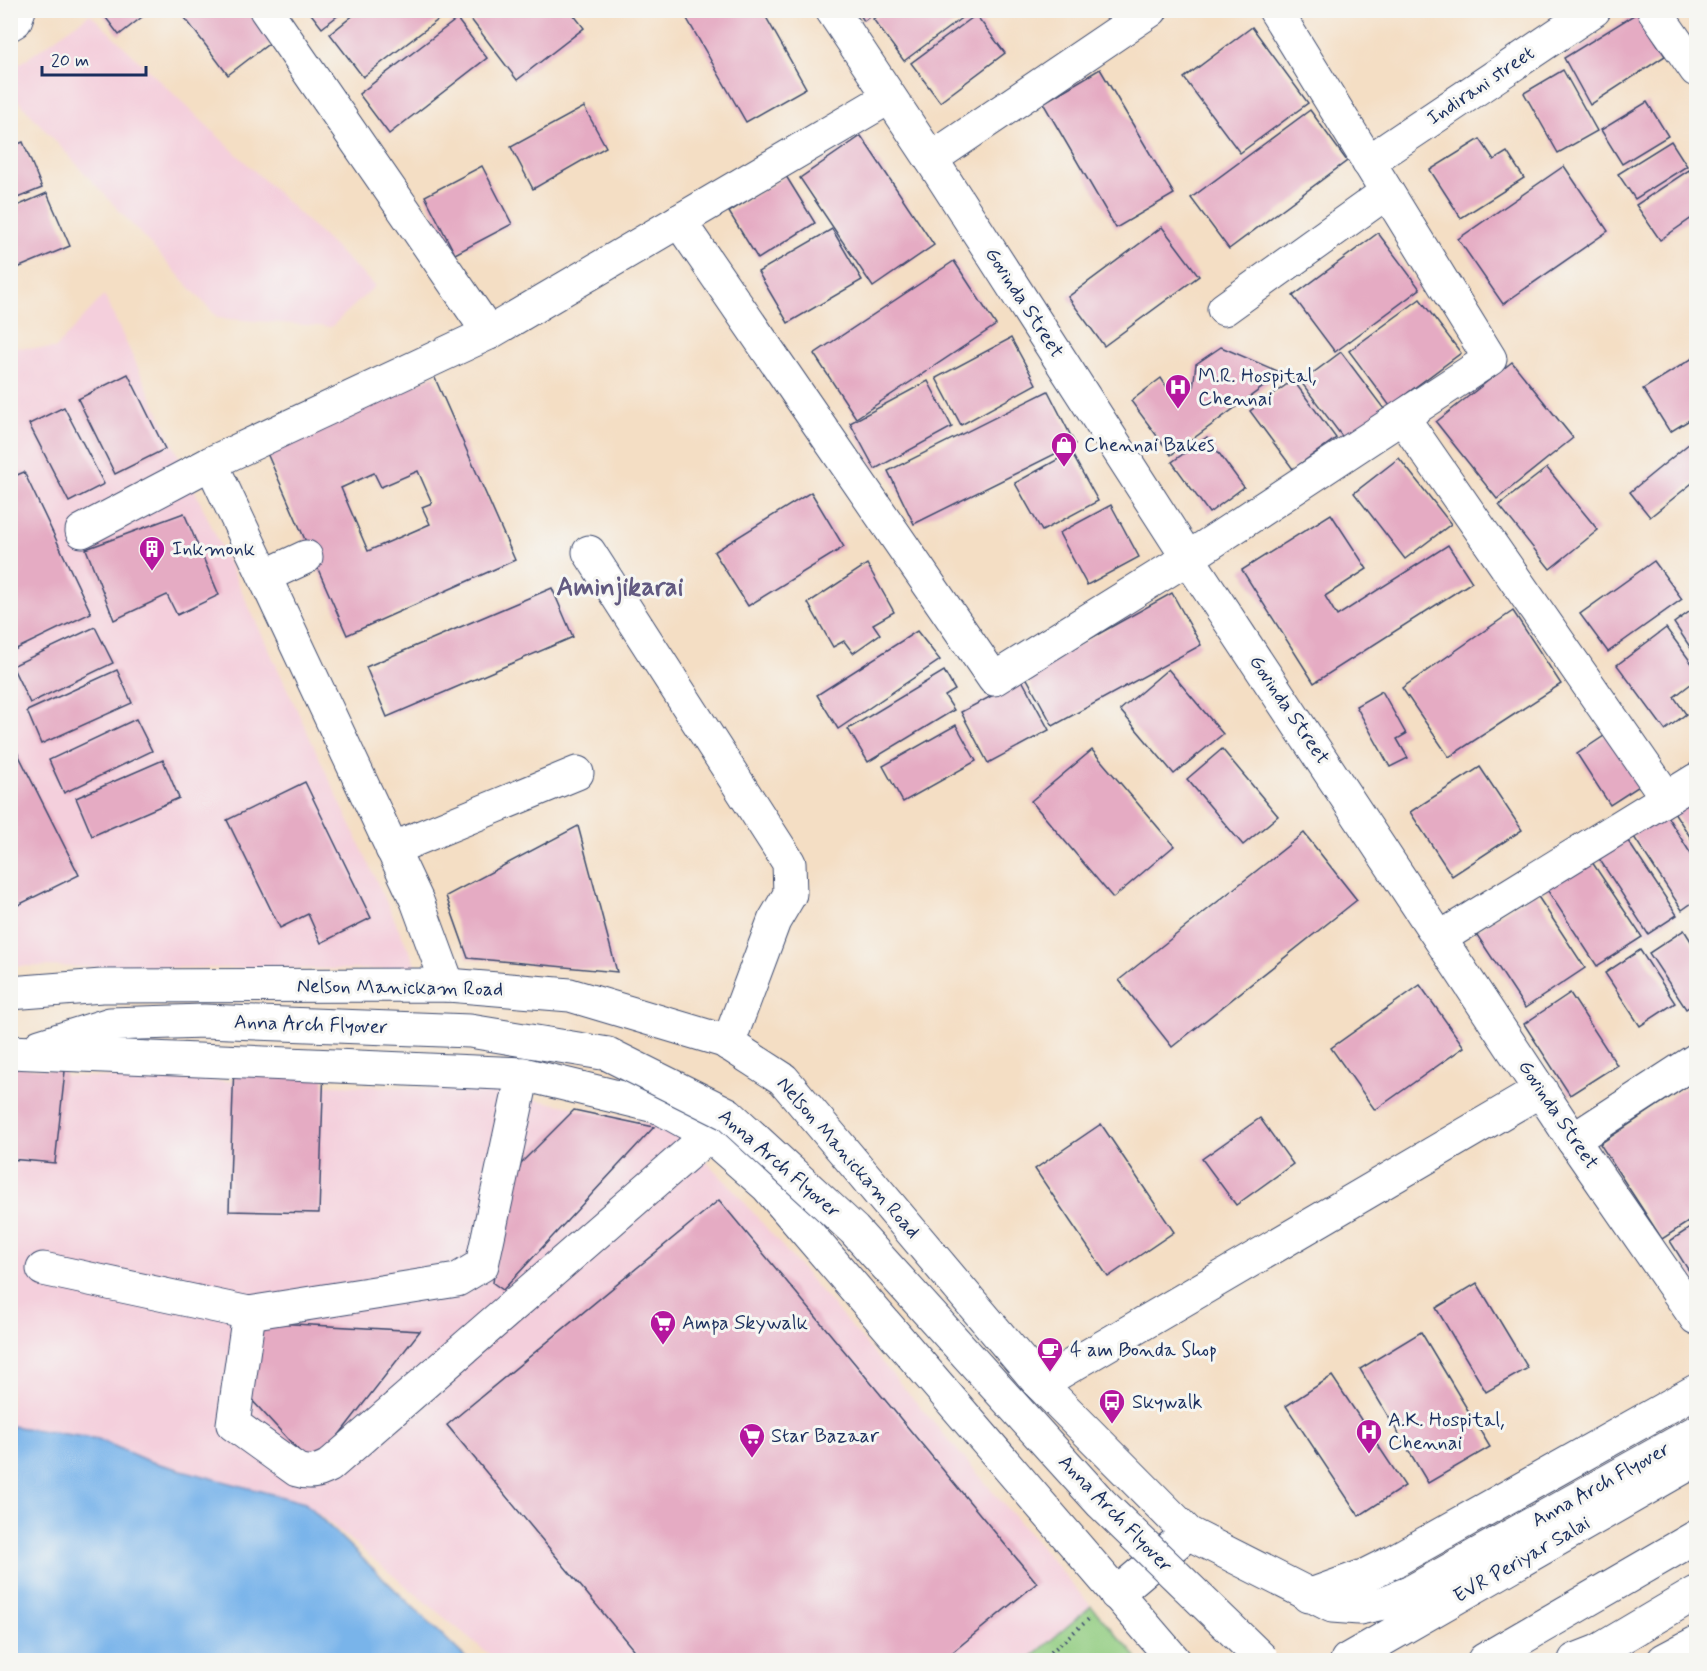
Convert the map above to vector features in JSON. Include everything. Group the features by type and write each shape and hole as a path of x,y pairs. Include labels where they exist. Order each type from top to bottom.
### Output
{"street":[{"path":"10,24 15,21 19,10"},
{"path":"266,10 489,333"},
{"name":"Govinda Street","path":"832,10 888,98 931,159 1188,558 1573,1140 1696,1318"},
{"path":"931,159 1151,10"},
{"path":"679,221 994,679 1188,558 1490,359 1275,10"},
{"name":"Indirani street","path":"1368,162 1594,10"},
{"path":"1654,10 1696,70"},
{"path":"82,531 211,463 489,333 888,98"},
{"path":"1224,309 1387,192"},
{"path":"1403,418 1667,798"},
{"path":"211,463 417,901 448,985"},
{"path":"589,552 789,863 790,894 774,921 728,1044"},
{"path":"265,576 306,557"},
{"path":"392,849 577,772"},
{"path":"1440,938 1696,780"},
{"name":"Nelson Manickam Road","path":"10,993 102,986 448,985 570,995 642,1014 728,1044 783,1079 1040,1384 1188,1533 1308,1596 1332,1606 1359,1608 1407,1592"},
{"name":"Anna Arch Flyover","path":"14,1052 110,1024 204,1021 470,1031 609,1054 728,1114 737,1121 854,1230 1101,1503 1263,1660"},
{"path":"14,1052 523,1074 659,1107 709,1135 767,1186 1174,1660"},
{"path":"1573,1140 1696,1060"},
{"path":"43,1269 249,1313 457,1280 482,1265 523,1074"},
{"path":"1040,1384 1541,1090"},
{"path":"249,1313 233,1424 297,1470 309,1474 329,1466 709,1135"},
{"path":"470,1274 506,1312"},
{"path":"1308,1596 1366,1575 1399,1558 1696,1391"},
{"name":"Anna Arch Flyover","path":"1407,1592 1696,1432"},
{"name":"EVR Periyar Salai","path":"1356,1655 1696,1460"},
{"path":"1116,1594 1188,1533"},
{"path":"1484,1660 1696,1537"},
{"path":"1356,1655 1407,1592 1399,1558"},
{"path":"1575,1660 1598,1651 1696,1593"},
{"path":"1665,1660 1696,1643"}],"path":[{"path":"1042,1660 1116,1594"}],"shaded area":[{"path":"90,14 375,286 331,327 218,318 11,93 11,70"},
{"path":"104,295 418,970 11,966 11,347 55,349"},
{"path":"11,1074 488,1090 673,1128 733,1189 1091,1606 1028,1660 496,1660 305,1503 148,1461 97,1439 11,1426"}],"green space":[{"path":"1091,1606 1139,1660 1028,1660"}],"water":[{"path":"11,1426 98,1439 148,1461 305,1503 468,1660 11,1660"}],"building":[{"path":"100,10 151,10 119,35"},
{"path":"179,10 247,10 271,42 228,75"},
{"path":"308,10 345,10 322,28"},
{"path":"360,10 439,10 443,16 363,77 330,34"},
{"path":"464,10 570,10 584,28 517,80"},
{"path":"682,10 762,10 806,88 746,122"},
{"path":"857,10 878,10 864,21"},
{"path":"885,10 972,10 904,61 873,19"},
{"path":"1689,10 1696,10 1696,20"},
{"path":"1637,13 1665,56 1590,105 1564,58"},
{"path":"976,15 1005,53 940,102 911,63"},
{"path":"457,19 487,58 389,134 359,94"},
{"path":"1252,27 1308,103 1240,153 1184,78"},
{"path":"1100,69 1174,194 1116,228 1043,103"},
{"path":"1563,70 1597,131 1558,153 1524,93"},
{"path":"1647,102 1668,136 1622,164 1601,130"},
{"path":"584,107 606,147 533,189 511,147"},
{"path":"1310,110 1347,161 1229,249 1191,198"},
{"path":"861,136 934,245 873,287 800,178"},
{"path":"1480,139 1494,160 1507,152 1524,178 1461,218 1430,170"},
{"path":"1671,141 1687,166 1635,199 1618,174"},
{"path":"23,142 42,188 10,201 10,147"},
{"path":"482,166 512,224 455,254 425,196"},
{"path":"1564,166 1608,231 1503,304 1458,239"},
{"path":"1689,170 1696,181 1696,215 1660,240 1636,205"},
{"path":"786,176 815,223 758,259 729,212"},
{"path":"47,193 70,246 10,271 10,209"},
{"path":"1162,227 1199,276 1104,346 1068,297"},
{"path":"832,229 862,280 788,323 758,272"},
{"path":"1378,233 1420,289 1335,352 1293,296"},
{"path":"954,261 996,325 856,418 814,354"},
{"path":"1420,299 1461,353 1390,406 1349,351"},
{"path":"1011,338 1036,384 961,425 936,378"},
{"path":"1221,347 1282,373 1171,455 1131,401 1161,378 1172,395 1193,388 1196,364"},
{"path":"1341,352 1384,409 1344,439 1301,382"},
{"path":"1696,356 1696,416 1670,432 1643,389"},
{"path":"1512,362 1573,438 1497,499 1436,422"},
{"path":"128,374 165,449 115,474 78,399"},
{"path":"434,376 515,560 347,635 266,451","holes":["418,471 432,503 422,507 430,524 368,551 341,488 374,473 381,487"]},
{"path":"1293,380 1336,438 1293,469 1250,411"},
{"path":"928,381 952,427 875,469 850,423"},
{"path":"1048,391 1075,444 914,524 888,471"},
{"path":"64,407 104,484 69,502 29,424"},
{"path":"1207,437 1244,487 1209,513 1172,462"},
{"path":"1696,438 1696,480 1650,517 1630,492"},
{"path":"1071,452 1098,501 1042,531 1015,483"},
{"path":"1399,458 1451,524 1405,559 1354,493"},
{"path":"1547,468 1598,530 1550,569 1499,505"},
{"path":"24,472 91,613 10,652 10,478"},
{"path":"811,492 844,547 748,606 714,552"},
{"path":"1111,505 1139,557 1087,585 1059,533"},
{"name":"Inkmonk","path":"184,513 219,595 177,615 167,595 114,620 86,549"},
{"path":"1331,514 1367,569 1325,596 1337,616 1448,545 1472,582 1314,683 1242,570"},
{"path":"1654,561 1682,599 1608,652 1580,614"},
{"path":"867,564 894,612 873,624 880,634 853,653 844,641 833,647 808,603"},
{"path":"552,588 573,637 387,717 366,667"},
{"path":"1172,593 1201,645 1053,726 1025,675"},
{"path":"1696,607 1696,656 1674,623"},
{"path":"1513,611 1561,684 1449,757 1402,688"},
{"path":"95,627 113,663 30,703 12,666"},
{"path":"1666,628 1696,669 1696,680 1674,697 1686,714 1665,730 1617,665"},
{"path":"917,631 940,660 838,729 817,695"},
{"path":"1168,669 1223,734 1174,774 1120,710"},
{"path":"117,670 132,703 41,744 27,711"},
{"path":"944,671 955,690 945,696 954,710 868,762 848,729"},
{"path":"1022,680 1049,730 988,763 961,712"},
{"path":"1382,691 1406,734 1397,739 1408,758 1390,767 1356,706"},
{"path":"136,719 152,751 64,793 49,760"},
{"path":"956,725 976,761 903,802 883,766"},
{"path":"1610,732 1644,783 1610,805 1577,754"},
{"path":"10,738 79,875 10,909"},
{"path":"1222,749 1278,816 1243,845 1187,779"},
{"path":"1092,750 1174,846 1113,898 1031,801"},
{"path":"163,760 179,798 92,836 76,798"},
{"path":"1480,767 1522,830 1452,876 1410,812"},
{"path":"305,782 371,918 321,943 308,914 280,928 227,820"},
{"path":"1696,798 1696,846 1674,812"},
{"path":"1665,813 1696,862 1696,900 1682,910 1632,834"},
{"path":"578,826 617,972 468,958 446,896"},
{"path":"1304,833 1357,900 1172,1047 1119,980"},
{"path":"1626,838 1677,915 1648,934 1598,857"},
{"path":"1590,859 1642,937 1597,966 1546,888"},
{"path":"1535,892 1585,968 1525,1008 1475,932"},
{"path":"1684,930 1696,949 1696,1002 1686,1009 1649,953"},
{"path":"1640,950 1675,1003 1640,1026 1605,973"},
{"path":"1420,985 1464,1047 1375,1110 1331,1048"},
{"path":"1570,993 1617,1065 1570,1095 1524,1024"},
{"path":"234,1063 324,1066 319,1213 229,1211"},
{"path":"10,1066 65,1071 55,1163 10,1159"},
{"path":"1696,1080 1696,1217 1662,1239 1600,1144"},
{"path":"574,1110 654,1127 503,1290 493,1283 507,1177"},
{"path":"1260,1118 1293,1164 1236,1205 1202,1159"},
{"path":"1101,1124 1174,1232 1108,1277 1035,1169"},
{"name":"Ampa Skywalk","path":"719,1200 1037,1583 943,1660 642,1660 447,1425"},
{"path":"1696,1224 1696,1282 1670,1241"},
{"path":"1477,1283 1528,1368 1486,1392 1436,1308"},
{"path":"257,1322 420,1331 314,1467 249,1397"},
{"path":"1421,1332 1490,1447 1428,1483 1360,1369"},
{"path":"1332,1376 1405,1486 1359,1516 1286,1406"}],"place":[{"name":"M.R. Hospital, Chennai","path":"1178,410"},
{"name":"Chennai Bakes","path":"1064,468"},
{"name":"Inkmonk","path":"152,572"},
{"name":"Ampa Skywalk","path":"663,1346"},
{"name":"4 am Bonda Shop","path":"1050,1373"},
{"name":"Skywalk","path":"1112,1425"},
{"name":"A.K. Hospital, Chennai","path":"1369,1455"},
{"name":"Star Bazaar","path":"752,1459"}],"district":[{"name":"Aminjikarai","path":"620,588"}]}
